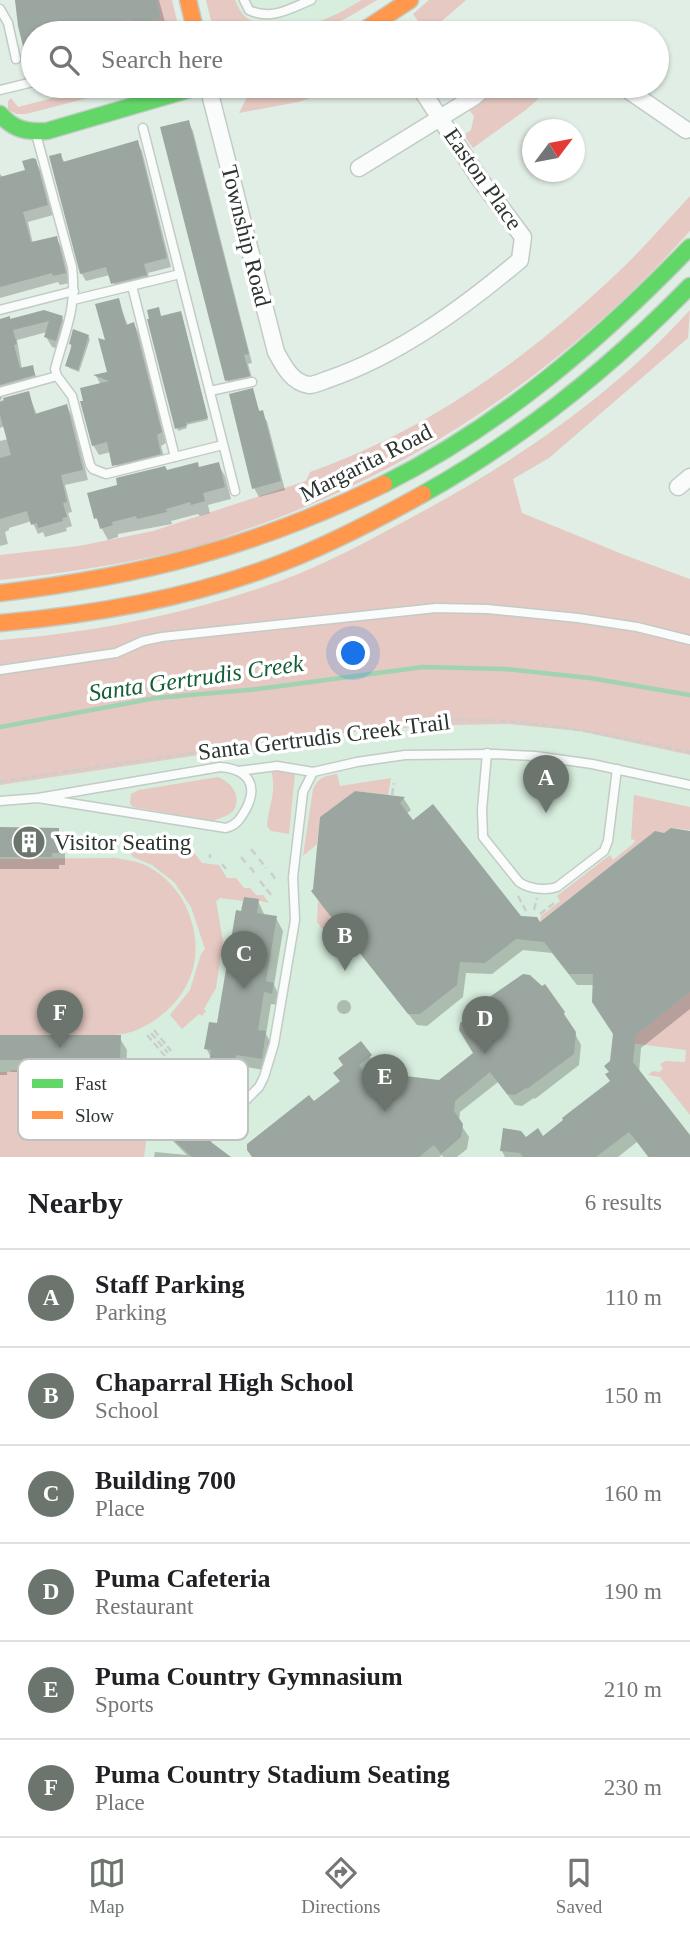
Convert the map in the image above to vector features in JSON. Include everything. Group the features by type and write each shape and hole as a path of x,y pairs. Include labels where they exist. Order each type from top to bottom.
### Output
{"main road":[{"path":"188,0 192,21"},
{"path":"389,21 410,0"},
{"path":"0,114 11,128 47,131 139,98"},
{"name":"Margarita Road","path":"0,593 147,570 233,547 315,517 407,471 477,430 534,391 600,337 690,247"},
{"path":"0,623 33,621 114,608 200,589 290,559 388,514 530,427 629,348 690,286"}],"street":[{"name":"Township Road","path":"211,98 276,352 282,365 296,380 311,385 347,373 408,341 491,284 520,260 523,237"},
{"name":"Easton Place","path":"427,98 479,178 523,237"},
{"path":"359,168 469,98"},
{"path":"639,98 686,130"}],"lane":[{"path":"244,0 249,10 265,15 276,14 311,0"},
{"path":"0,9 8,23 16,59"},
{"path":"0,90 21,85"},
{"path":"143,128 234,491"},
{"path":"35,132 72,267 72,314 55,369 72,396 93,469 106,474 223,445"},
{"path":"0,310 132,286 180,274"},
{"path":"132,286 175,457"},
{"path":"0,392 57,376"},
{"path":"210,391 252,382"},
{"path":"0,670 116,653 143,641 163,637 436,608 487,609 578,618 638,627 690,640"},
{"path":"487,753 482,810 483,837 519,882 526,886 550,890 604,850 608,841 617,769"},
{"path":"0,801 37,798 220,767 238,771 278,765 313,772 405,755 487,753 536,755 690,785"},
{"path":"37,798 226,828 239,821 251,799 251,786 247,778 238,771"},
{"path":"248,1098 264,1077 274,1044 295,920 293,877 303,792 313,772"}],"path":[{"name":"Santa Gertrudis Creek Trail","path":"0,782 308,735 393,725 474,720 562,726 690,752"},
{"path":"392,795 394,783"},
{"path":"251,849 256,855"},
{"path":"241,857 246,863"},
{"path":"259,859 266,868"},
{"path":"222,864 226,869"},
{"path":"250,867 256,876"},
{"path":"271,873 276,880"},
{"path":"260,881 272,897"},
{"path":"518,896 526,911"},
{"path":"534,911 537,898"},
{"path":"540,914 554,903 554,900"},
{"path":"150,1033 168,1053"}],"shaded area":[{"path":"157,0 172,0 177,21 149,21 161,18"},
{"path":"206,0 377,0 341,21 211,21"},
{"path":"206,0 235,0 242,13 254,21 211,21"},
{"path":"362,0 377,0 341,21 320,21"},
{"path":"429,0 466,0 442,21 418,21 413,14"},
{"path":"11,98 18,107 53,98 88,98 26,114 8,110 8,101"},
{"path":"246,98 310,98 239,113"},
{"path":"486,98 539,98 473,148 464,135 471,130 474,116 469,110"},
{"path":"690,196 690,231 595,325 544,368 490,407 375,475 315,503 205,544 99,567 0,580 0,555 79,546 153,531 306,481 310,472 394,436 472,391 544,337 633,258"},
{"path":"690,310 688,338 549,458 513,479 522,513 690,579 690,755 579,731 507,724 454,725 366,730 0,785 0,640 107,627 178,612 247,592 328,561 444,500 520,453 592,401 659,342"},
{"path":"507,724 579,731 690,755 690,1157 0,1157 0,785 366,730"},
{"path":"271,769 295,773 289,834 271,831 267,826 273,792"},
{"path":"337,774 340,786 391,778 388,795 355,791 320,817 317,844 303,856 313,789 323,778"},
{"path":"218,777 234,790 236,805 228,815 213,821 133,807 130,803 131,794 139,790"},
{"path":"634,795 690,807 690,830 672,828 664,833 654,832 540,922 541,916 560,901 557,896 610,855 613,860 634,843 635,840 631,839"},
{"path":"131,843 164,846 164,850 191,849 202,863 219,865 227,878 236,878 244,888 250,888 256,895 263,895 269,903 244,897 243,901 220,898 216,901 223,941 216,988 202,1016 199,1014 182,1029 170,1015 190,990 205,949 191,907 174,882 152,865 133,857 127,847"},
{"path":"116,858 140,863 152,869 167,880 182,899 191,918 195,938 195,956 184,991 157,1018 127,1033 72,1037 0,1035 0,859"},
{"path":"318,901 356,945 343,955 317,922"},
{"path":"690,992 690,1115 660,1077 648,1075 663,1069 660,1064 666,1061 685,1062 686,1050 630,1043 629,1040"},
{"path":"18,1070 18,1140 146,1140 144,1157 0,1157 0,1072"}],"building":[{"path":"15,0 157,0 161,18 149,21 21,21 21,38"},
{"path":"189,120 249,354 244,355 250,376 225,381 160,127"},
{"path":"138,140 167,258 144,264 147,275 111,284 106,267 80,274 49,156 61,153 63,162"},
{"path":"36,159 48,205 23,212 31,242 57,236 66,273 53,276 52,273 0,287 0,177 25,170 22,161"},
{"path":"119,298 126,325 134,322 162,432 157,435 161,454 112,466 107,442 92,446 80,401 83,401 80,388 109,381 93,375 107,372 98,338 105,340 95,304"},
{"path":"159,307 161,316 181,311 208,418 186,423 187,426 175,429 147,319 147,310"},
{"path":"44,310 63,316 56,341 44,337 49,321 13,330 20,368 33,365 35,375 0,385 0,319"},
{"path":"73,329 89,335 78,370 65,366 72,345 69,344"},
{"path":"253,388 259,411 263,410 281,481 252,489 229,394"},
{"path":"29,391 35,414 67,404 83,470 61,475 67,502 63,503 67,517 62,518 63,521 38,528 37,523 31,525 27,511 0,519 0,458 11,455 0,415 0,402 4,401 3,398"},
{"path":"198,462 199,467 219,462 225,487 203,493 205,501 191,505 190,502 166,509 167,512 137,519 136,516 112,522 113,525 100,529 97,518 94,519 87,493 117,485 116,478 165,466 167,470"},
{"path":"355,791 405,797 400,803 413,820 433,804 521,916 537,917 540,922 655,831 664,833 671,828 690,831 690,992 636,1035 633,1062 690,1135 690,1157 649,1157 629,1132 596,1157 523,1157 520,1153 500,1151 503,1128 521,1131 526,1137 538,1128 543,1136 610,1081 605,1074 609,1072 604,1066 610,1061 613,1034 592,1002 593,974 569,974 544,942 516,939 485,963 460,962 457,985 420,1014 408,1014 311,891 320,817"},
{"name":"Visitor Seating","path":"0,827 59,828 59,853 52,853 52,857 0,857"},
{"path":"244,897 259,899 257,913 277,916 266,981 274,983 272,994 264,992 258,1030 266,1031 262,1059 236,1055 235,1059 210,1059 211,1050 204,1049 209,1022 217,1023 236,910 241,911"},
{"path":"523,974 530,975 542,986 545,984 565,1012 576,1032 574,1054 515,1095 507,1094 490,1072 455,1101 454,1111 463,1124 461,1137 441,1154 434,1145 419,1157 252,1157 247,1150 247,1144 309,1095 314,1101 340,1081 333,1073 343,1065 338,1058 361,1041 372,1055 359,1065 377,1090 397,1075 439,1080 473,1053 459,1030 460,1023 469,1016 466,1013"},
{"path":"0,1035 121,1035 120,1059 0,1060"},
{"path":"174,1140 208,1140 231,1157 192,1157"}],"waterway":[{"name":"Santa Gertrudis Creek","path":"0,727 156,698 258,689 423,667 505,669 590,678 690,695"}],"traffic: fast":[{"path":"0,114 10,124 21,129 47,131 160,98"},
{"path":"384,484 469,435 547,379 656,282 690,247"},
{"path":"423,494 496,449 564,400 629,345 690,286"}],"traffic: slow":[{"path":"188,0 193,21"},
{"path":"378,21 410,0"},
{"path":"0,593 102,578 197,556 290,525 384,484"},
{"path":"0,623 68,616 136,604 235,579 327,544 423,494"}],"place":[{"name":"Staff Parking","path":"546,813"},
{"name":"Visitor Seating","path":"29,842"},
{"name":"Chaparral High School","path":"345,971"},
{"name":"Building 700","path":"244,989"},
{"name":"Puma Country Stadium Seating","path":"60,1048"},
{"name":"Puma Cafeteria","path":"485,1054"},
{"name":"Puma Country Gymnasium","path":"385,1112"}]}
